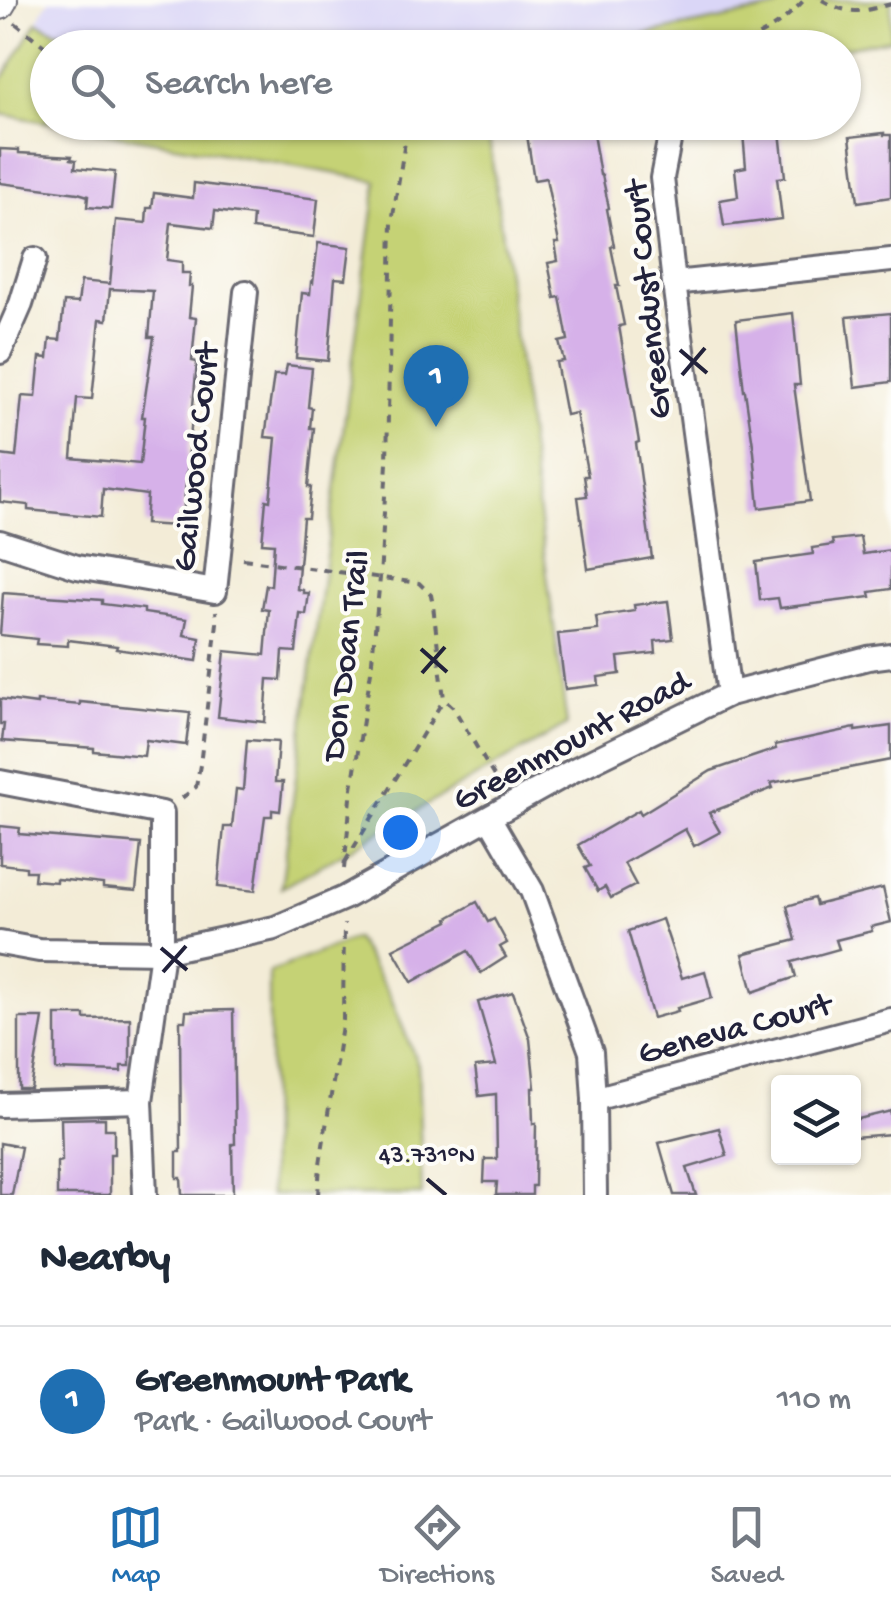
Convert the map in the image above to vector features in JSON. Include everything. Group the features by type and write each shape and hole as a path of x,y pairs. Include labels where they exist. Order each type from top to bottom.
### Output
{"street":[{"name":"Greendust Court","path":"669,140 662,178 729,694"},
{"path":"0,352 22,304 35,259"},
{"path":"674,283 891,260"},
{"name":"Gailwood Court","path":"0,542 77,567 214,591 246,292"},
{"name":"Greenmount Road","path":"0,943 39,950 162,952 275,928 344,898 574,770 729,694 891,655"},
{"path":"0,782 162,813 162,952 141,1101 144,1195"},
{"path":"490,819 532,890 591,1052 595,1195"},
{"name":"Geneva Court","path":"594,1099 891,1020"},
{"path":"0,1104 141,1101"}],"path":[{"path":"771,30 804,0"},
{"path":"822,0 844,12 891,4"},
{"path":"6,9 30,32"},
{"name":"Don Doan Trail","path":"318,1195 342,1020 344,863 380,578 392,222 404,140"},
{"path":"218,556 420,583 431,594 444,699 511,806"},
{"path":"162,813 196,787 216,623 214,591"},
{"path":"344,863 444,699"}],"shaded area":[{"path":"49,0 783,0 777,8 670,30 54,30 37,22"}],"green space":[{"path":"783,0 891,0 891,39 861,45 861,30 667,30 777,8"},
{"path":"37,22 54,30 32,30"},
{"path":"30,34 30,119 0,114 0,83"},
{"path":"146,140 489,140 567,725 281,888 377,181"},
{"path":"355,938 390,996 418,1065 422,1195 270,1195 269,972"}],"building":[{"path":"891,135 891,197 858,202 850,140 861,140 861,136"},
{"path":"528,140 594,140 609,208 624,325 619,326 639,442 636,443 652,558 588,569 578,497 587,496 584,476 588,476 576,413 566,415 556,362 564,361 559,342 568,340 560,297 555,298 548,263 558,261 555,243 559,243 546,178 534,180"},
{"path":"744,140 781,140 785,177 777,178 782,219 724,226 720,200 738,197 735,169 746,167"},
{"path":"0,149 72,156 75,168 115,172 111,209 87,207 88,196 78,193 0,183"},
{"path":"194,183 318,199 314,237 252,229 253,216 215,211 213,228 171,223 167,260 182,262 182,273 190,273 189,317 196,318 192,361 197,362 183,515 177,514 176,526 145,524 147,495 103,489 101,517 28,510 28,505 0,502 0,455 16,457 22,396 36,397 40,357 48,358 50,339 60,340 64,302 78,303 81,281 110,284 116,220 146,223 154,193 193,198","holes":["110,289 153,291 149,337 154,337 142,417 140,464 72,458 77,398 92,399 100,319 107,320"]},
{"path":"318,243 350,247 346,279 335,278 328,361 296,358 302,293 310,294"},
{"path":"793,313 800,385 794,385 810,501 759,508 736,320"},
{"path":"891,313 891,382 855,387 847,317"},
{"path":"287,365 312,368 308,407 312,408 310,428 314,428 311,487 308,518 303,518 297,589 309,593 306,615 300,614 296,652 283,651 281,680 268,679 265,722 218,717 225,651 265,655 269,610 262,609 266,585 271,586 274,544 262,543 276,438 265,437 274,375 285,375"},
{"path":"860,537 863,554 891,550 891,589 870,592 871,597 780,608 778,598 760,600 756,562 813,554 812,548 833,545 832,540"},
{"path":"3,593 102,600 102,604 187,619 184,635 200,638 197,661 116,649 117,646 68,640 68,646 36,644 37,639 0,635"},
{"path":"668,601 673,639 655,641 656,653 618,657 620,674 598,677 599,685 565,689 558,634 598,630 596,617 635,611 634,605"},
{"path":"0,699 190,713 186,745 146,740 144,756 2,741"},
{"path":"891,726 891,760 771,783 773,788 709,813 720,832 694,846 685,829 624,863 636,885 611,898 605,887 598,891 585,868 590,866 578,845 639,810 641,814 711,771 776,749 775,745 855,728"},
{"path":"247,740 278,742 275,782 283,782 280,811 272,810 272,816 265,816 255,891 218,887 224,827 232,827 236,789 243,790"},
{"path":"0,826 20,828 19,834 141,844 136,891 103,888 103,884 34,880 35,871 0,864"},
{"path":"883,888 891,922 836,940 839,949 792,962 796,977 753,992 743,954 796,940 787,906 814,898 816,905"},
{"path":"477,902 488,922 494,919 507,943 500,947 506,957 481,973 468,951 412,982 393,949"},
{"path":"662,919 682,978 705,971 712,998 653,1018 628,931"},
{"path":"513,992 530,1039 535,1088 532,1195 496,1195 497,1182 484,1182 485,1159 497,1159 496,1094 479,1096 475,1067 496,1065 478,1002"},
{"path":"233,1010 233,1195 182,1195 181,1178 177,1178 177,1152 181,1152 180,1021 185,1021 186,1011"},
{"path":"56,1015 130,1018 130,1066 121,1066 121,1072 56,1070"},
{"path":"19,1018 43,1018 31,1089 19,1089"},
{"path":"891,1111 891,1134 861,1136 861,1118"},
{"path":"105,1118 105,1129 114,1129 110,1195 57,1195 57,1162 62,1161 61,1119"},
{"path":"719,1128 727,1156 687,1168 696,1195 674,1195 659,1143"},
{"path":"0,1143 21,1147 12,1195 0,1195"}],"place":[{"name":"Greenmount Park","path":"436,427"}]}
